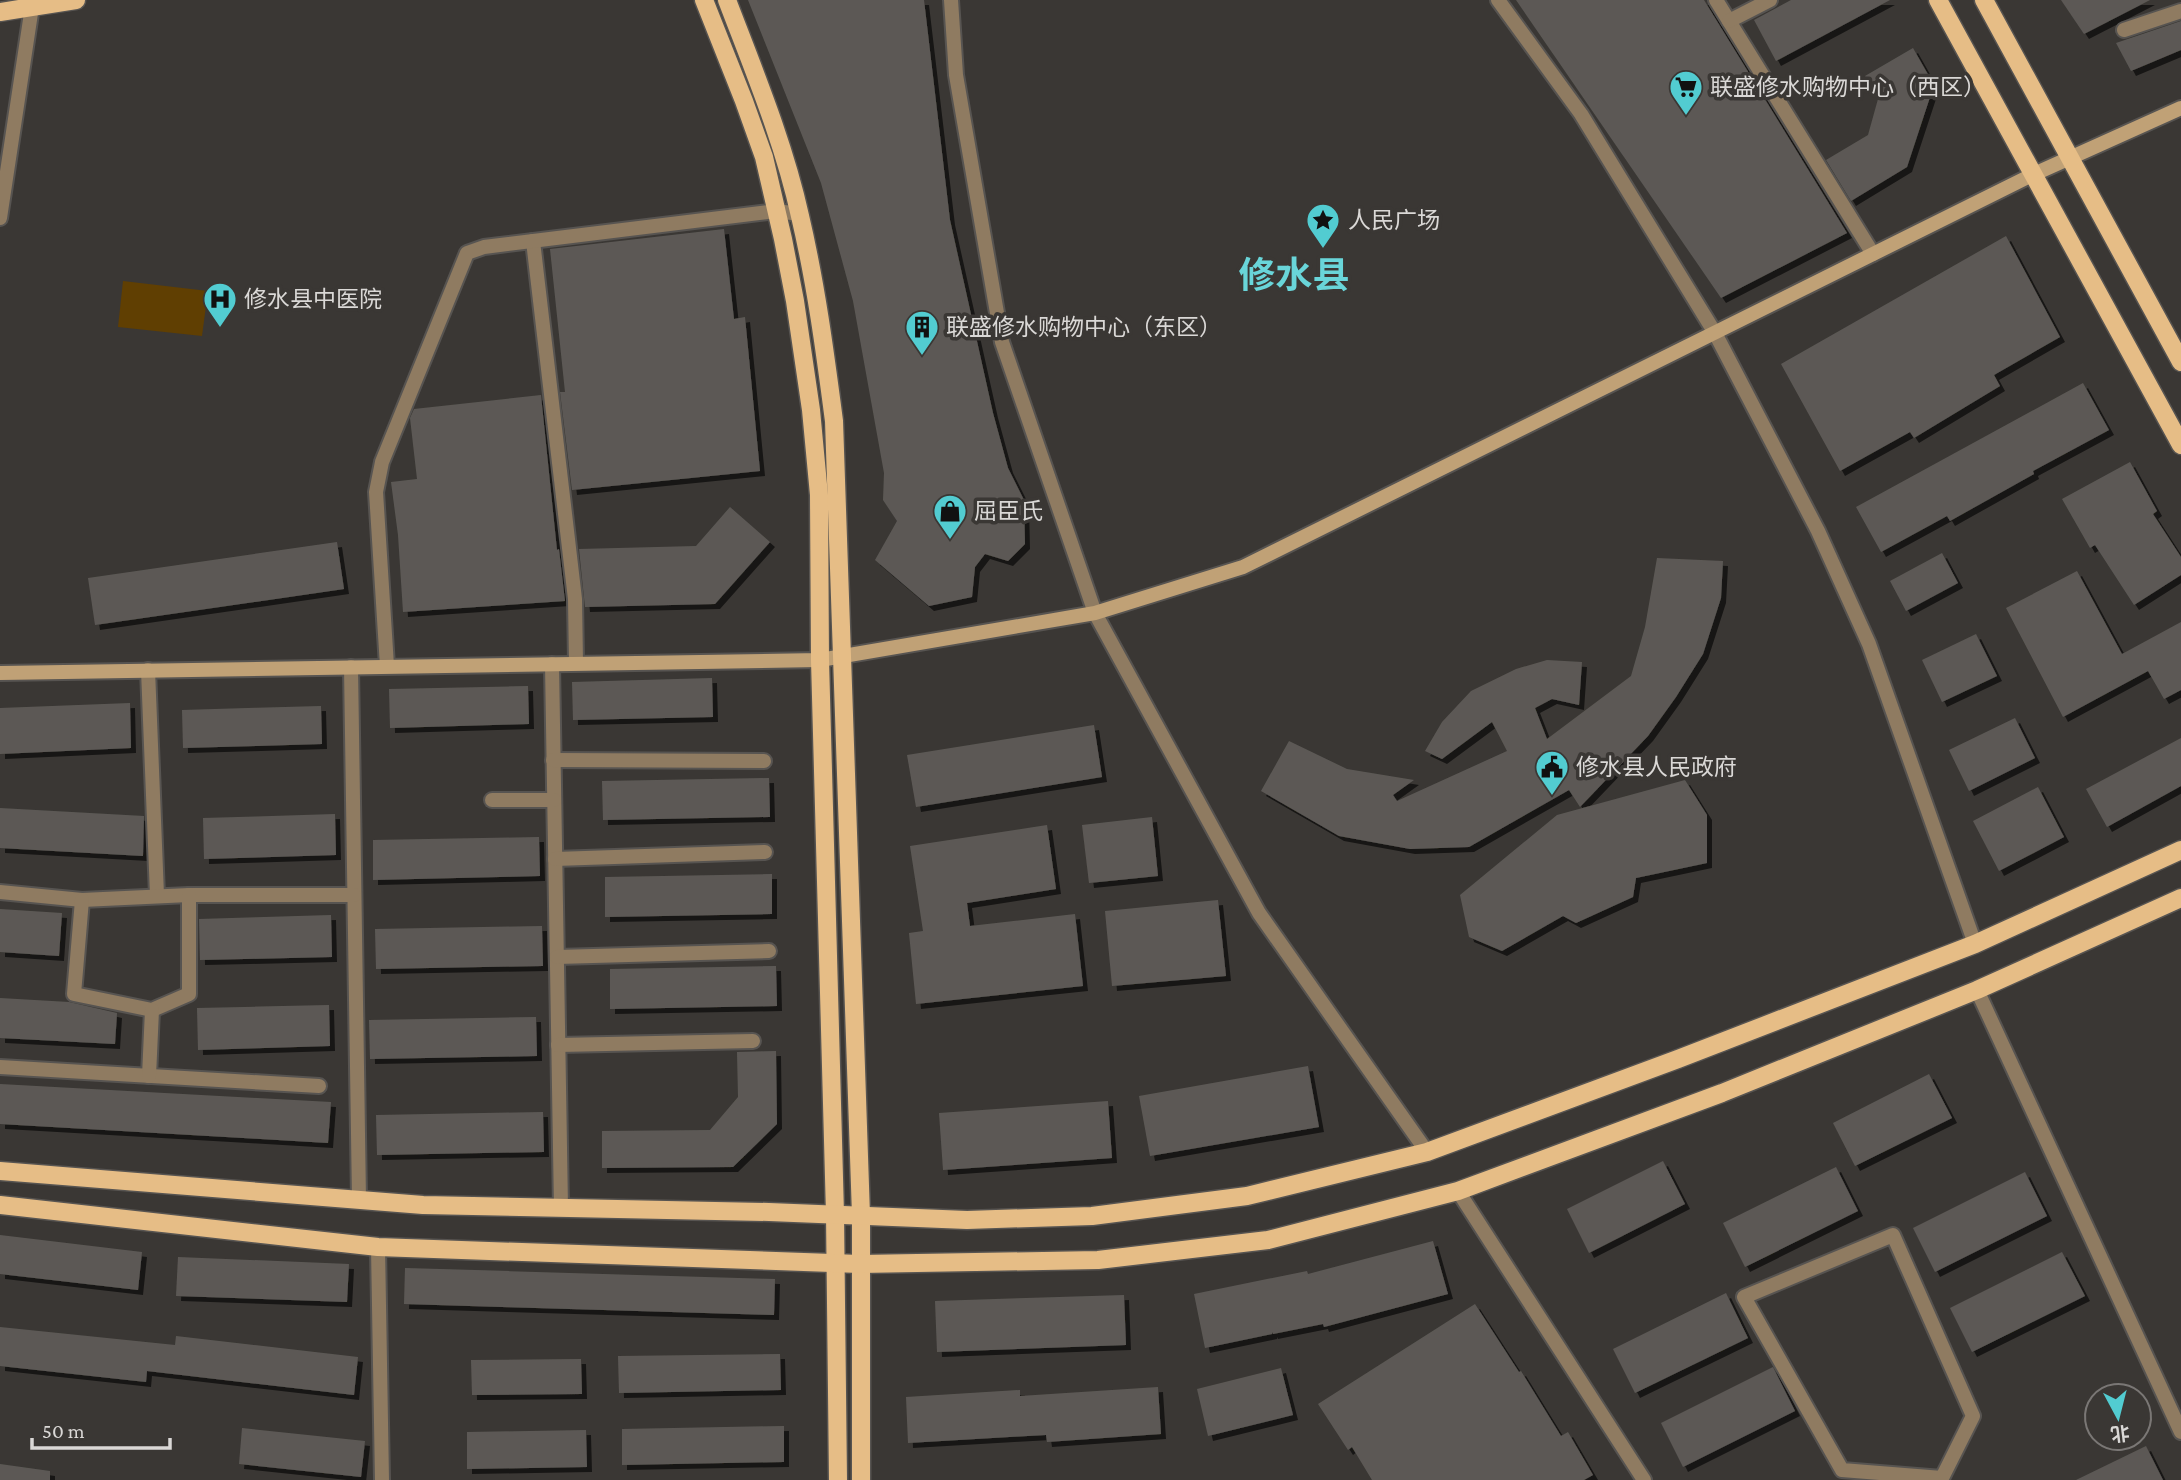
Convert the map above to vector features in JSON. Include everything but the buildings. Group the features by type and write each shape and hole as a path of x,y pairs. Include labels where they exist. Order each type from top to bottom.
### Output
{"main road":[{"path":"0,12 32,4 76,0"},
{"path":"704,0 760,146 776,211 795,301 819,495 820,660 835,1214 838,1480"},
{"path":"727,0 775,129 800,214 817,297 834,421 861,1215 861,1480"},
{"path":"1938,0 2181,444"},
{"path":"1984,0 2181,362"},
{"path":"0,673 820,660 1095,613 1243,567 2032,174 2181,108"},
{"path":"0,1171 423,1205 835,1214 967,1220 1091,1216 1247,1196 1427,1152 1678,1059 1975,943 2181,850"},
{"path":"0,1205 378,1247 835,1264 1098,1260 1268,1240 1458,1191 1722,1093 1977,990 2181,898"}],"street":[{"path":"951,0 956,75 1002,342 1095,613 1259,913 1427,1152"},
{"path":"1498,0 1581,114 1715,333 1818,531 1869,643 1975,943"},
{"path":"1716,0 1873,254"},
{"path":"1729,21 1770,0"},
{"path":"0,218 32,4"},
{"path":"2124,30 2181,11"},
{"path":"387,666 376,492 382,462 467,253 484,247 776,211 800,214"},
{"path":"533,241 575,599 576,663"},
{"path":"552,664 561,1208"},
{"path":"351,667 359,1200"},
{"path":"148,670 157,895"},
{"path":"553,760 764,761"},
{"path":"492,800 554,800"},
{"path":"555,859 765,852"},
{"path":"0,892 82,900 157,895 354,895"},
{"path":"82,900 74,994 152,1010 189,994 189,895"},
{"path":"556,957 769,951"},
{"path":"1977,990 2181,1432"},
{"path":"149,1076 152,1010"},
{"path":"558,1045 752,1041"},
{"path":"0,1067 319,1086"},
{"path":"1458,1191 1644,1480"},
{"path":"1893,1235 1973,1416 1942,1479 1843,1470 1744,1297 1893,1235"},
{"path":"378,1247 382,1480"}],"shaded area":[{"path":"123,281 208,291 202,336 118,327"}],"place":[{"name":"联盛修水购物中心（西区）","path":"1686,117"},
{"name":"人民广场","path":"1323,250"},
{"name":"修水县中医院","path":"220,329"},
{"name":"联盛修水购物中心（东区）","path":"922,357"},
{"name":"屈臣氏","path":"950,541"},
{"name":"修水县人民政府","path":"1552,797"}],"district":[{"name":"修水县","path":"1294,275"}]}
